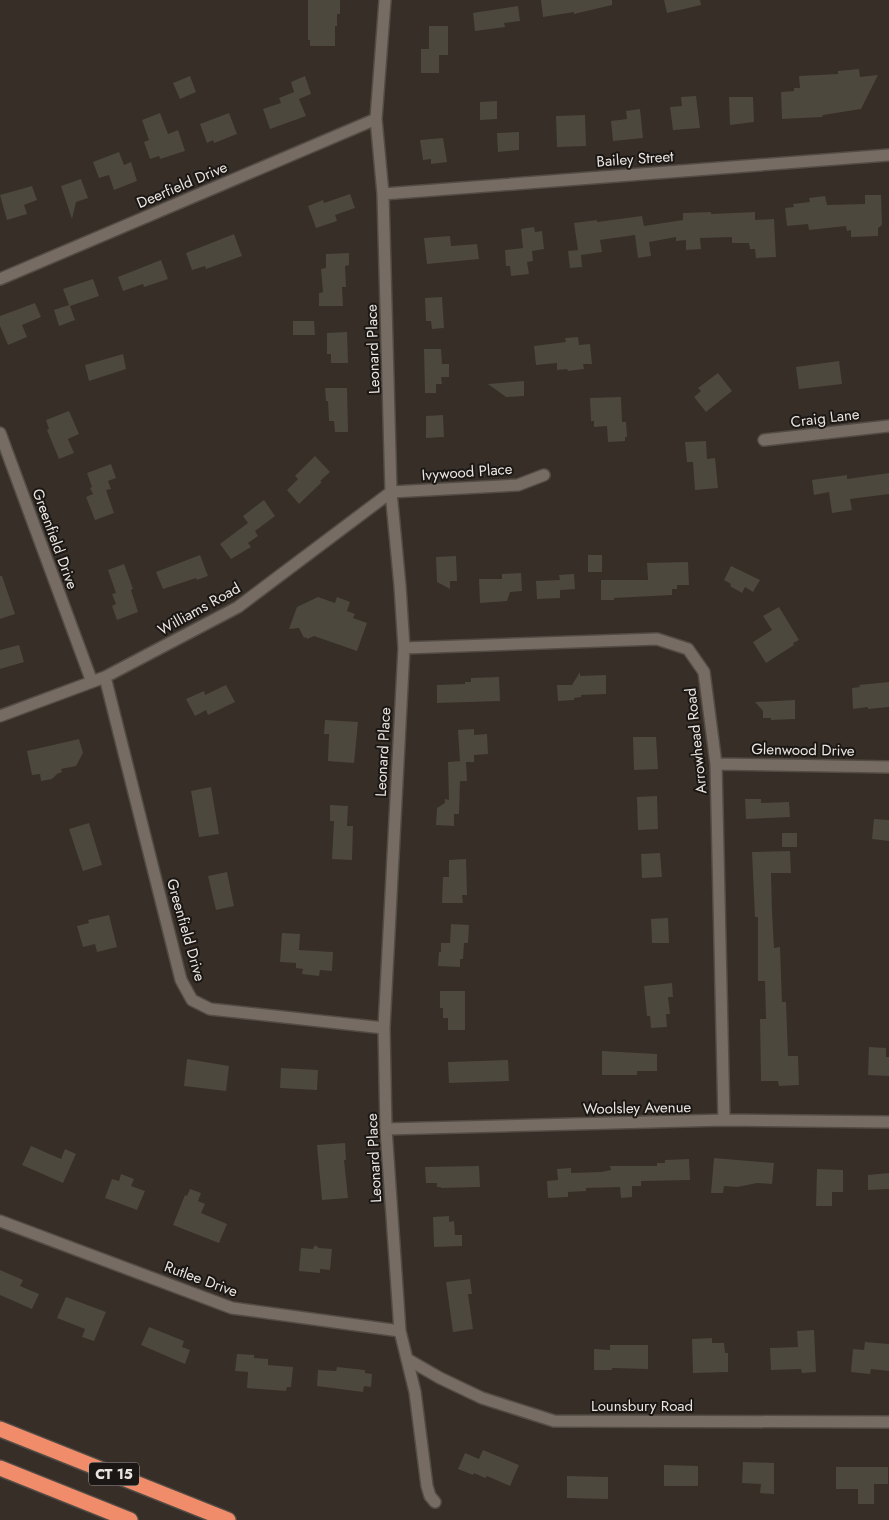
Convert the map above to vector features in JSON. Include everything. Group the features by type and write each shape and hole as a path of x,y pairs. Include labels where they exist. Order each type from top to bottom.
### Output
{"highway":[{"name":"CT 15","path":"0,1429 228,1520"},
{"name":"CT 15","path":"0,1468 130,1520"}],"street":[{"name":"Leonard Place","path":"385,0 376,119 383,194 391,492 404,648 384,1028 386,1129 400,1331 415,1392 427,1486 430,1496 435,1502"},
{"name":"Deerfield Drive","path":"0,279 376,119"},
{"name":"Bailey Street","path":"383,194 889,155"},
{"name":"Craig Lane","path":"764,440 889,426"},
{"name":"Greenfield Drive","path":"0,433 92,682"},
{"name":"Ivywood Place","path":"391,492 518,485 544,475"},
{"name":"Williams Road","path":"0,716 105,677 238,607 391,492"},
{"name":"Arrowhead Road","path":"404,648 656,639 688,649 704,672 716,764 724,1120"},
{"name":"Greenfield Drive","path":"105,677 181,980 192,1000 210,1009 384,1028"},
{"name":"Glenwood Drive","path":"716,764 889,767"},
{"name":"Woolsley Avenue","path":"386,1129 724,1120 889,1122"},
{"name":"Rutlee Drive","path":"0,1221 232,1308 400,1331"},
{"name":"Lounsbury Road","path":"407,1359 440,1378 482,1398 554,1421 889,1422"}],"building":[{"path":"308,0 340,0 340,14 337,14 337,26 335,26 335,46 310,46 310,40 308,40"},
{"path":"541,0 612,0 612,5 574,14 574,12 543,17"},
{"path":"664,0 700,0 701,5 667,13"},
{"path":"518,6 520,21 504,23 505,27 475,31 473,13"},
{"path":"429,26 448,26 448,55 439,55 439,73 421,73 421,49 429,49"},
{"path":"859,69 860,77 878,75 861,109 823,115 822,117 782,119 781,92 794,91 794,88 800,88 799,76 838,74 838,71"},
{"path":"190,76 196,92 180,99 173,83"},
{"path":"305,76 311,94 299,99 306,116 270,129 263,109 281,103 279,98 294,92 291,82"},
{"path":"696,96 700,128 673,130 670,107 682,106 681,97"},
{"path":"729,97 753,97 754,122 730,125"},
{"path":"497,101 497,119 480,120 480,102"},
{"path":"640,109 643,138 613,141 611,121 627,119 626,111"},
{"path":"160,113 168,134 178,130 185,151 160,159 159,156 150,159 144,142 149,140 142,120"},
{"path":"229,113 237,134 214,143 213,140 207,143 200,124"},
{"path":"585,115 586,146 557,147 556,116"},
{"path":"519,132 519,150 498,152 497,133"},
{"path":"443,138 447,162 431,164 431,159 423,160 420,140"},
{"path":"119,152 124,165 131,162 137,181 114,190 109,175 99,178 93,162"},
{"path":"81,179 88,198 76,202 72,219 61,186"},
{"path":"32,186 37,200 24,205 27,214 7,220 0,195"},
{"path":"350,194 355,208 335,215 337,221 316,228 308,206 323,200 324,203"},
{"path":"865,195 881,195 882,225 878,228 878,236 851,237 851,230 847,231 846,226 809,230 808,224 787,226 785,208 794,207 793,204 810,202 809,198 825,196 827,205 865,204"},
{"path":"711,212 711,214 755,212 755,220 774,219 776,257 756,258 755,249 750,249 749,243 732,243 732,237 700,238 701,249 686,250 686,240 676,241 676,237 649,242 651,256 638,258 635,235 600,240 602,252 581,255 582,267 570,268 568,251 578,250 574,223 642,216 644,226 683,220 683,213"},
{"path":"534,227 535,232 542,231 544,249 532,251 533,261 527,262 529,274 511,276 510,266 506,266 505,250 523,248 521,229"},
{"path":"234,234 242,256 206,269 205,266 192,270 186,253"},
{"path":"450,236 451,246 477,244 479,259 427,264 424,238"},
{"path":"349,253 349,265 345,266 346,287 342,287 343,306 319,306 319,293 323,292 321,269 326,268 326,254"},
{"path":"161,260 168,279 144,287 143,284 123,291 118,277"},
{"path":"93,279 99,296 70,306 75,320 59,326 54,310 69,305 63,289"},
{"path":"442,297 444,328 432,329 431,321 426,321 425,298"},
{"path":"35,303 41,317 22,325 27,337 8,345 0,326 0,316"},
{"path":"293,321 314,321 315,335 293,335"},
{"path":"347,332 348,363 331,363 331,354 327,354 327,333"},
{"path":"578,337 579,345 590,344 592,364 583,364 584,369 568,371 567,369 557,370 557,363 536,365 534,346 566,342 565,338"},
{"path":"424,349 441,349 442,364 449,364 449,377 441,377 442,384 436,384 436,393 425,393"},
{"path":"123,354 126,369 89,381 85,365"},
{"path":"839,361 842,384 799,389 796,367"},
{"path":"718,373 732,391 706,412 694,397 701,391 698,388"},
{"path":"524,381 524,396 506,397 488,384"},
{"path":"325,388 347,388 348,432 335,432 334,421 329,421"},
{"path":"621,397 622,422 626,422 627,437 625,437 625,441 608,442 607,426 594,427 594,421 591,421 590,398"},
{"path":"69,411 79,434 68,439 74,453 59,459 47,430 49,429 46,420"},
{"path":"443,415 444,437 426,438 426,416"},
{"path":"706,441 707,459 715,458 718,488 695,490 693,462 687,462 685,442"},
{"path":"315,456 330,472 299,504 287,490 298,479 295,476"},
{"path":"111,464 116,478 108,481 111,489 106,490 114,513 95,520 86,497 93,494 87,473"},
{"path":"889,473 889,494 850,499 852,510 832,513 829,492 814,495 812,480 847,475 847,479"},
{"path":"264,500 275,516 255,531 258,536 248,543 251,547 231,559 220,544 248,523 243,516"},
{"path":"200,555 208,576 163,589 156,572"},
{"path":"588,555 602,555 602,572 588,572"},
{"path":"456,556 457,581 450,581 450,589 437,582 436,557"},
{"path":"688,562 689,585 677,585 677,589 672,589 672,595 601,600 601,580 648,580 647,563"},
{"path":"124,564 133,589 131,590 138,612 117,620 112,606 116,604 112,594 116,593 108,570"},
{"path":"731,566 760,580 753,592 745,587 742,593 724,580"},
{"path":"521,573 522,591 510,592 507,601 480,603 479,579 502,579 502,574"},
{"path":"574,574 575,589 560,590 560,598 537,599 536,581 560,580 559,575"},
{"path":"0,576 2,576 15,614 0,619"},
{"path":"318,597 335,603 337,597 350,602 347,611 355,614 353,618 367,623 357,651 314,636 307,639 306,637 304,638 299,628 289,629 297,607"},
{"path":"779,607 799,640 766,663 753,642 772,630 763,616"},
{"path":"19,645 24,662 0,669 0,650"},
{"path":"580,672 580,676 606,675 606,694 581,695 581,697 574,698 574,700 558,701 557,685 572,685"},
{"path":"499,677 500,701 437,703 437,685 465,684 465,682 471,682 471,678"},
{"path":"889,682 889,707 853,709 852,688 860,687 859,685"},
{"path":"226,685 235,702 208,715 206,710 195,716 186,699 204,691 205,695"},
{"path":"795,700 795,719 771,720 771,718 763,718 763,711 755,702"},
{"path":"325,720 358,722 354,763 328,761 329,734 324,734"},
{"path":"474,729 474,735 487,734 488,754 474,755 474,762 466,762 467,781 460,781 459,814 454,814 454,826 436,825 437,808 445,803 445,799 449,800 448,762 460,761 458,730"},
{"path":"633,737 656,737 658,769 634,770"},
{"path":"79,739 83,753 76,766 61,769 62,772 52,779 41,781 40,774 32,775 27,751"},
{"path":"211,787 219,834 199,837 191,791"},
{"path":"657,796 658,829 638,830 637,797"},
{"path":"745,799 761,799 761,803 789,802 790,817 746,819"},
{"path":"330,805 348,806 347,826 353,826 352,860 332,859 334,821 330,821"},
{"path":"874,819 889,820 889,841 872,839"},
{"path":"89,823 102,865 83,871 69,829"},
{"path":"782,833 797,833 797,847 782,847"},
{"path":"790,851 791,873 771,873 772,912 774,948 780,947 782,1002 786,1002 788,1056 798,1056 799,1085 779,1086 778,1081 761,1081 760,1019 766,1019 765,981 758,981 758,917 755,917 752,852"},
{"path":"660,853 662,877 642,878 641,854"},
{"path":"466,859 467,895 462,895 463,903 442,903 443,877 449,877 449,860"},
{"path":"227,872 234,906 216,910 208,876"},
{"path":"109,915 117,947 97,952 95,944 83,947 77,926 89,923 88,920"},
{"path":"668,918 669,943 652,943 651,919"},
{"path":"451,924 469,925 468,943 464,943 463,959 460,959 460,967 438,966 441,943 450,943"},
{"path":"282,933 300,934 299,950 333,952 332,971 320,970 319,976 302,974 303,969 296,968 296,963 280,962"},
{"path":"672,983 673,997 668,997 670,1014 666,1014 667,1027 651,1028 650,1016 647,1016 644,986"},
{"path":"440,991 465,991 465,1030 448,1030 448,1018 443,1018 443,1008 440,1008"},
{"path":"869,1047 886,1048 886,1057 889,1057 889,1076 868,1075"},
{"path":"602,1051 657,1054 657,1071 637,1071 637,1075 602,1075"},
{"path":"187,1059 229,1066 226,1091 184,1086"},
{"path":"508,1060 509,1081 449,1083 448,1062"},
{"path":"281,1068 318,1070 317,1090 280,1088"},
{"path":"345,1143 346,1160 344,1160 348,1198 322,1200 317,1145"},
{"path":"31,1146 61,1159 65,1149 76,1154 63,1183 22,1165"},
{"path":"714,1158 774,1163 772,1184 757,1183 737,1187 724,1186 723,1193 711,1193"},
{"path":"689,1159 690,1180 641,1181 641,1186 632,1186 632,1197 621,1198 620,1187 586,1188 586,1191 568,1192 568,1197 548,1198 547,1181 558,1180 557,1169 571,1168 571,1173 601,1172 611,1170 610,1166 657,1166 657,1163 665,1163 665,1160"},
{"path":"479,1166 480,1187 441,1188 437,1187 437,1183 426,1183 425,1167"},
{"path":"817,1169 843,1170 843,1192 832,1192 832,1206 816,1206"},
{"path":"889,1173 889,1189 868,1190 868,1175"},
{"path":"121,1174 134,1179 131,1186 145,1191 137,1210 105,1198 112,1179 119,1181"},
{"path":"190,1189 201,1193 198,1201 205,1204 201,1213 227,1224 219,1243 173,1225 185,1195 187,1196"},
{"path":"449,1216 449,1222 454,1221 455,1235 462,1235 462,1246 434,1247 433,1217"},
{"path":"315,1245 319,1248 332,1249 330,1270 320,1269 320,1273 299,1271 301,1248 313,1249"},
{"path":"0,1270 23,1280 20,1286 39,1294 32,1309 0,1295"},
{"path":"470,1279 472,1294 468,1294 473,1329 453,1332 446,1282"},
{"path":"66,1297 106,1312 94,1341 82,1337 85,1329 57,1318"},
{"path":"149,1327 184,1341 182,1347 190,1350 185,1364 141,1345"},
{"path":"814,1330 816,1372 802,1373 801,1369 771,1370 770,1348 798,1347 797,1331"},
{"path":"712,1338 712,1343 724,1343 725,1353 728,1353 728,1372 693,1373 692,1339"},
{"path":"865,1342 889,1344 889,1371 871,1369 870,1374 851,1372 853,1349 864,1350"},
{"path":"610,1345 648,1345 648,1369 612,1368 612,1370 594,1370 594,1349 610,1350"},
{"path":"237,1354 254,1355 254,1358 268,1359 268,1365 293,1367 291,1387 287,1387 286,1391 247,1388 248,1372 235,1371"},
{"path":"337,1367 365,1370 365,1373 372,1374 371,1387 364,1386 363,1392 317,1386 318,1370 336,1371"},
{"path":"483,1450 519,1465 510,1486 487,1476 485,1478 458,1469 465,1453 479,1459"},
{"path":"743,1462 774,1463 774,1494 760,1493 761,1484 742,1483"},
{"path":"664,1465 698,1466 698,1486 664,1486"},
{"path":"836,1467 888,1467 888,1484 874,1484 874,1504 858,1504 858,1489 836,1489"},
{"path":"567,1476 608,1477 608,1499 567,1498"}]}
